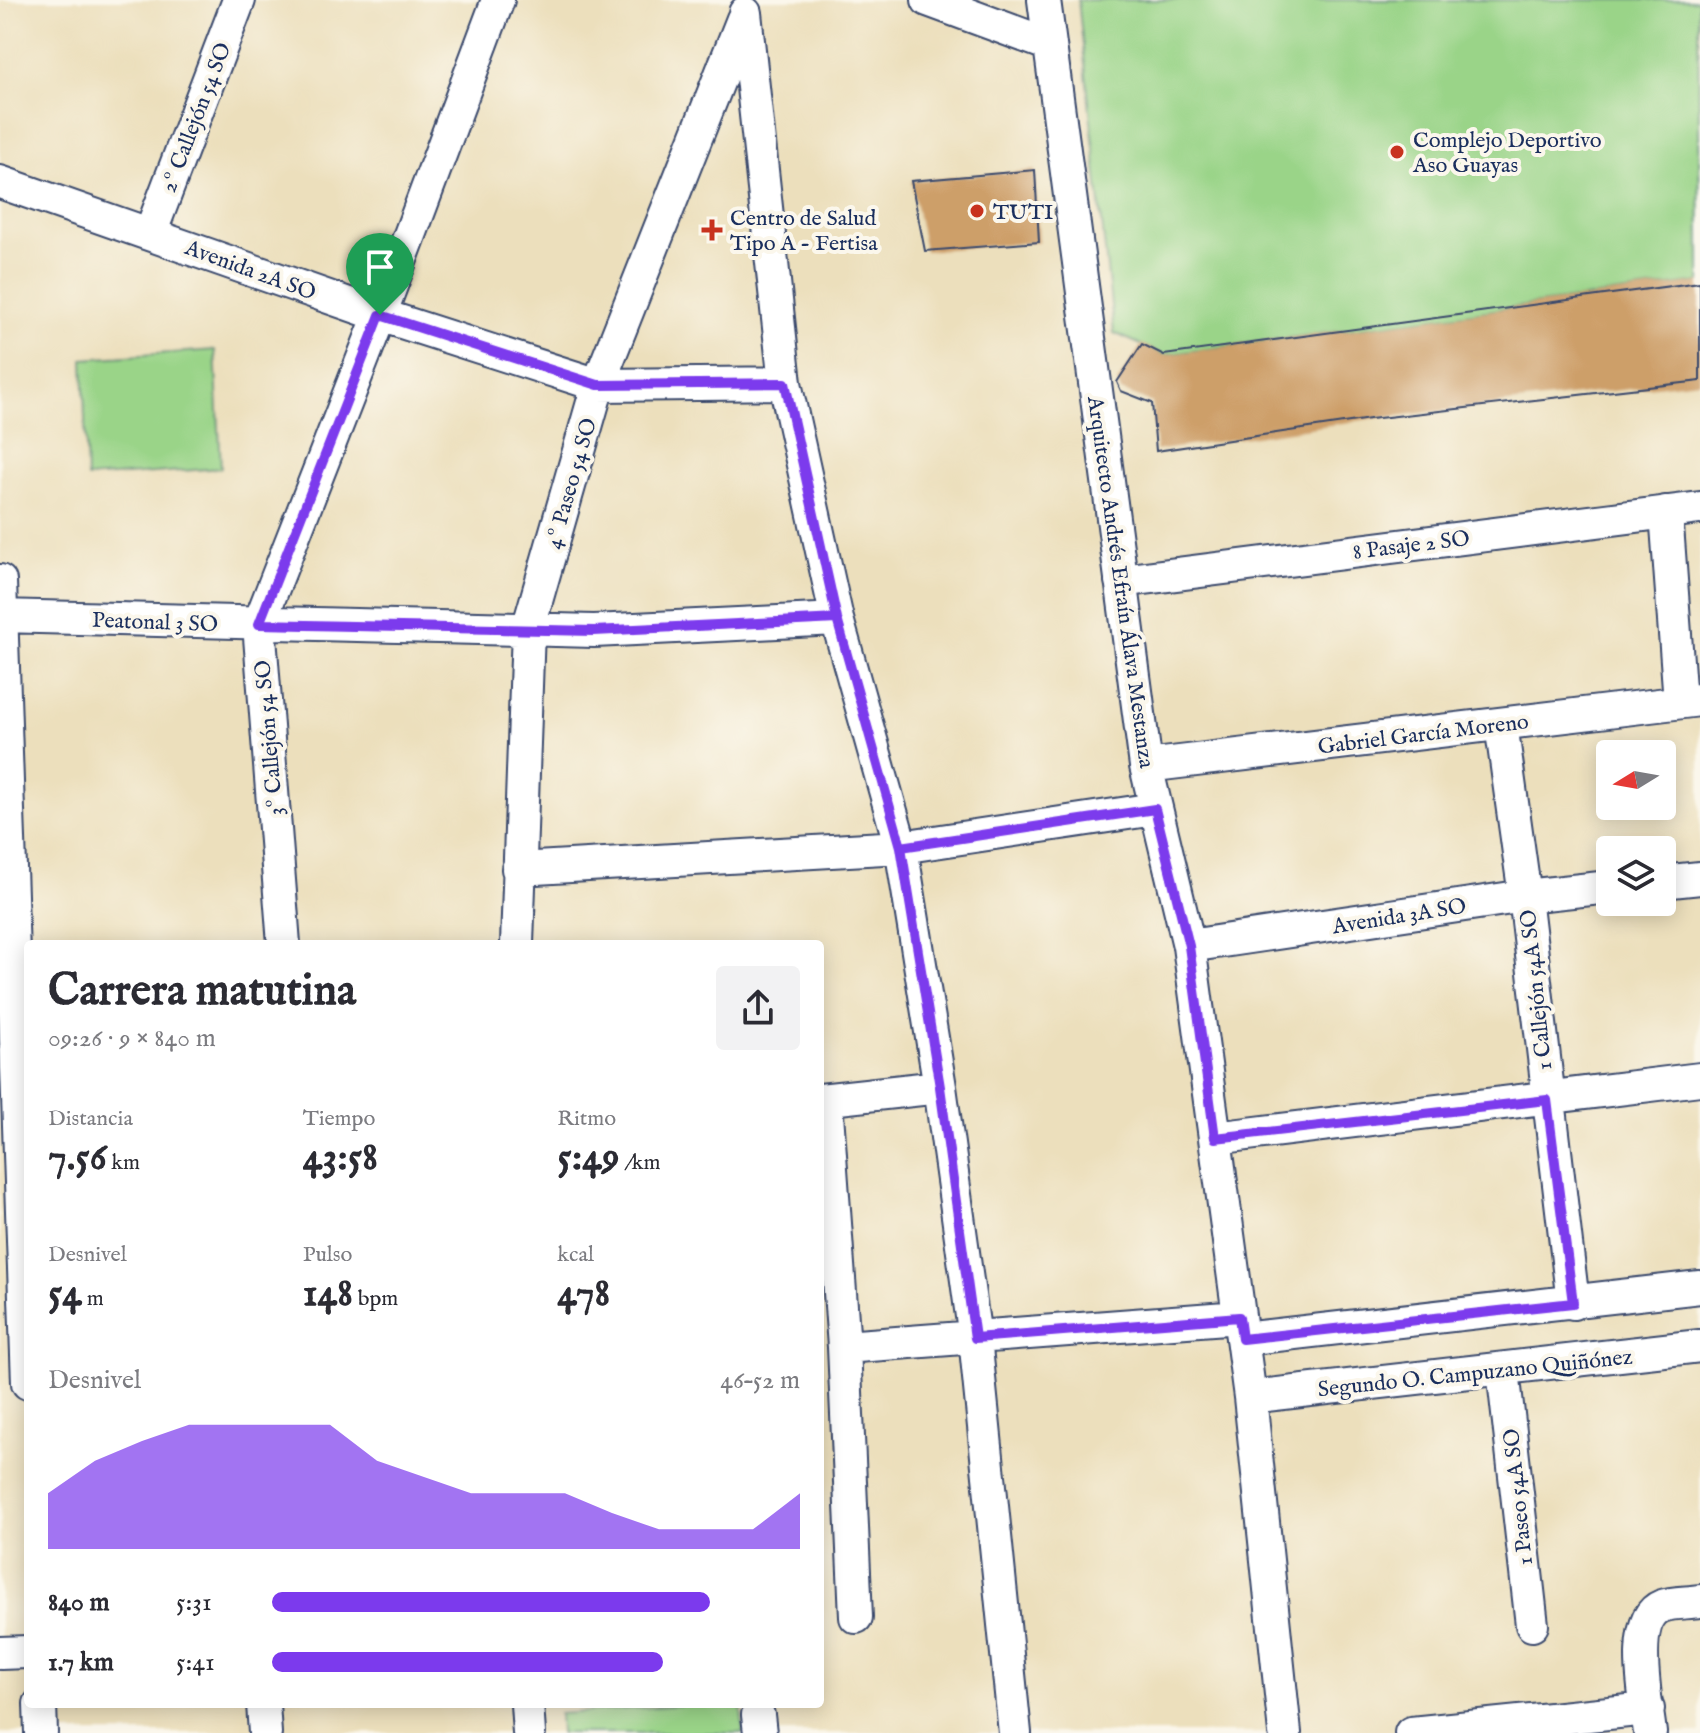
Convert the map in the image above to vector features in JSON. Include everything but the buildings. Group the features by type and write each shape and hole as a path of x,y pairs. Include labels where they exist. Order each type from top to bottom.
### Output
{"street":[{"name":"2º Callejón 54 SO","path":"150,234 239,0"},
{"name":"3º Callejón 54 SO","path":"284,940 259,624 380,315 498,0"},
{"path":"928,0 1050,45"},
{"name":"Arquitecto Andrés Efraín Álava Mestanza","path":"1044,0 1146,766 1189,946 1250,1397 1285,1733"},
{"path":"746,7 785,383 837,619 901,847 940,1087 975,1338 1015,1733"},
{"name":"4º Paseo 54 SO","path":"517,940 528,629 598,385 746,7"},
{"name":"Avenida 2A SO","path":"0,182 380,315 598,385 785,383"},
{"name":"8 Pasaje 2 SO","path":"1121,581 1700,508"},
{"path":"1666,512 1690,701"},
{"path":"0,581 24,1298"},
{"name":"Peatonal 3 SO","path":"1,616 594,631 837,619"},
{"name":"Gabriel García Moreno","path":"1146,766 1690,701"},
{"name":"1 Callejón 54A SO","path":"1501,724 1525,896 1573,1303"},
{"path":"518,869 901,847 1155,809"},
{"path":"1676,881 1700,878"},
{"name":"Avenida 3A SO","path":"1189,946 1525,896 1596,888"},
{"path":"1215,1138 1700,1079"},
{"path":"824,1100 940,1087"},
{"path":"824,1112 844,1347 856,1617"},
{"path":"844,1347 975,1338 1240,1328 1573,1303 1700,1287"},
{"name":"Segundo O. Campuzano Quiñónez","path":"1250,1397 1700,1346"},
{"name":"1 Paseo 54A SO","path":"1503,1370 1532,1625"},
{"path":"1411,1733 1542,1722 1649,1721 1641,1644 1646,1622 1661,1607 1700,1601"},
{"path":"0,1653 24,1652"},
{"path":"40,1708 41,1733"},
{"path":"263,1708 265,1733"},
{"path":"527,1708 529,1733"}],"green space":[{"name":"Complejo Deportivo Aso Guayas","path":"1078,0 1698,0 1700,282 1164,355 1114,333"},
{"path":"215,350 221,468 87,478 83,359"},
{"path":"641,1708 741,1708 743,1733 560,1733 559,1714"}],"place":[{"name":"Complejo Deportivo Aso Guayas","path":"1397,152"},
{"name":"TUTI","path":"977,211"},
{"name":"Centro de Salud Tipo A - Fertisa","path":"712,230"}],"route":[{"path":"380,315 259,624 594,631 837,619 869,733 901,847 1155,809 1189,946 1215,1138 1547,1100 1573,1303 1242,1339 1239,1317 975,1338 940,1087 901,847 837,619 785,383 598,385 380,315"}]}
